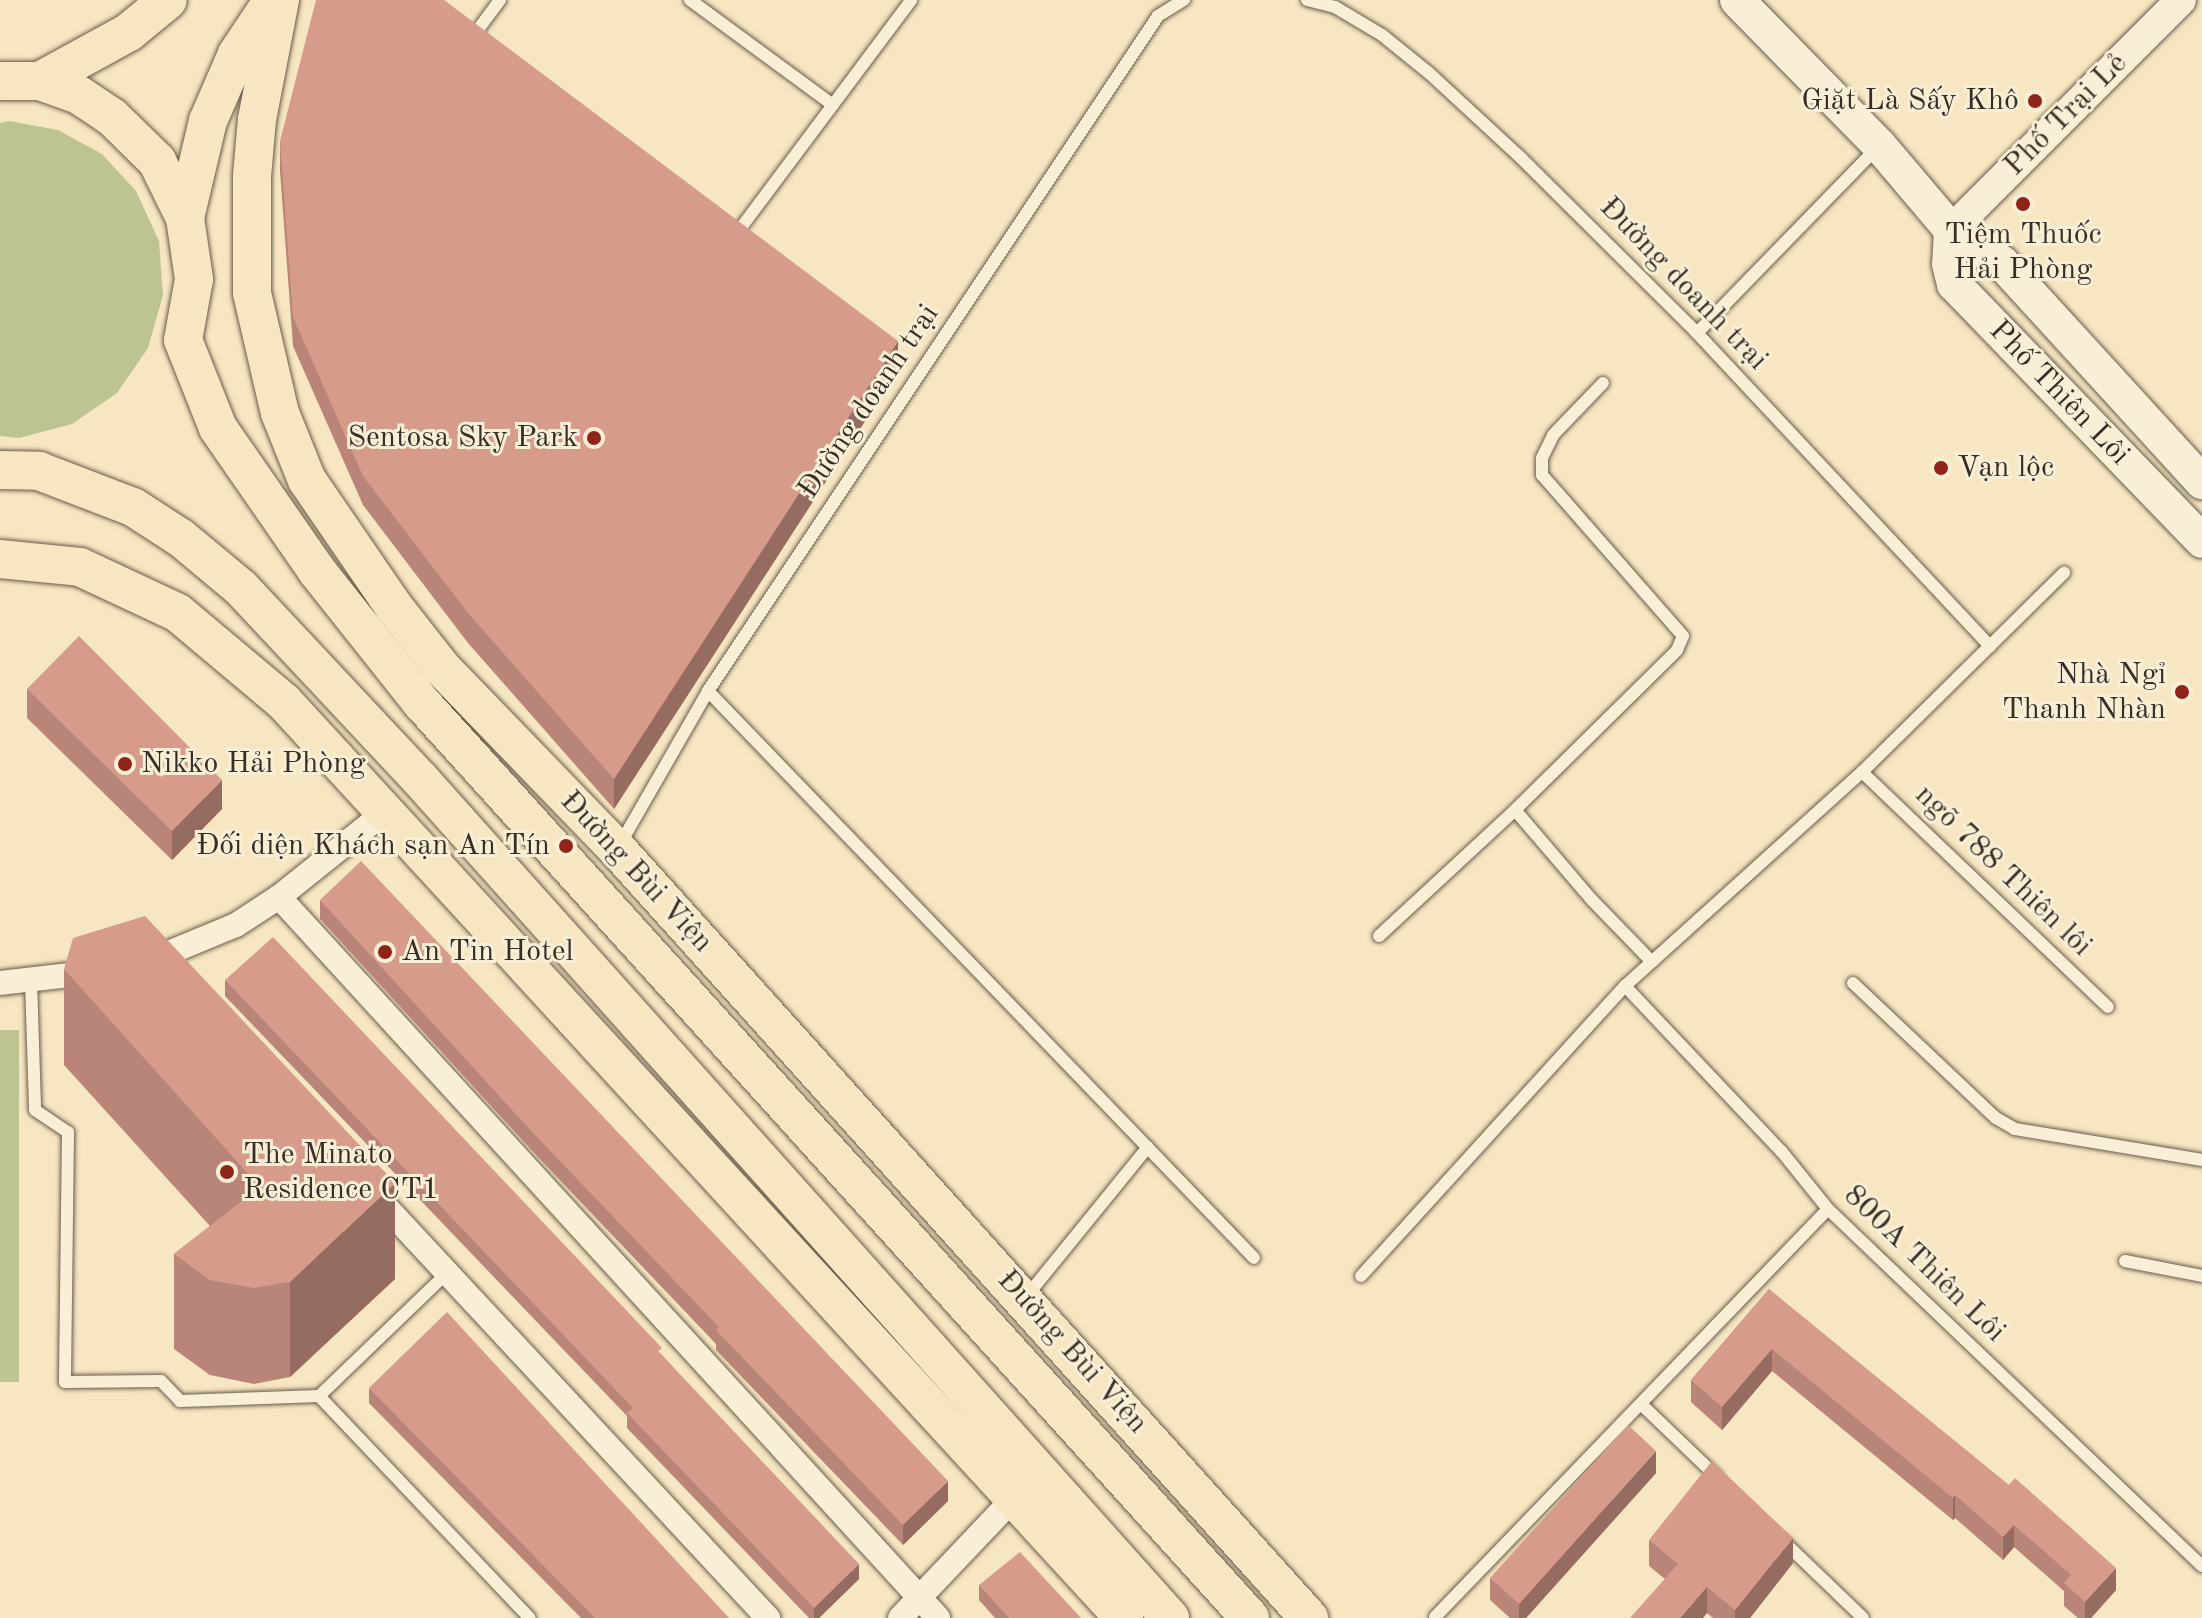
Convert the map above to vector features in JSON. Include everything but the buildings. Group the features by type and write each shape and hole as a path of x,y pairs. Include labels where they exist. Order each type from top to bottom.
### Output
{"main road":[{"path":"40,81 129,32 168,0"},
{"path":"185,218 208,121 237,54 273,0"},
{"name":"Đường Bùi Viện","path":"280,0 257,119 252,176 252,293 263,351 280,413 307,480 394,607 441,667 617,849 1025,1298 1309,1618"},
{"name":"Phố Thiên Lôi","path":"1737,0 1879,145 1951,230 2002,263 2202,482"},
{"path":"0,81 40,81 79,95 112,117 157,161 185,218"},
{"name":"Đường Bùi Viện","path":"185,218 194,279 183,340 221,433 317,571 420,701 1250,1618"},
{"name":"Phố Thiên Lôi","path":"1951,230 1949,264 1954,284 2202,541"},
{"path":"0,470 39,471 133,507 181,538 241,588 419,778 1027,1485 1124,1618"},
{"path":"0,559 80,567 178,613 284,702 385,812 1027,1485 1170,1618"},
{"path":"420,701 441,667"},
{"path":"385,812 419,778"}],"street":[{"name":"Phố Trại Lẻ","path":"1951,230 2181,0"},
{"path":"0,983 80,975 156,959 236,925 279,897 385,812"},
{"path":"279,897 938,1618"},
{"path":"156,959 175,980"},
{"path":"352,1170 768,1618"},
{"path":"900,1618 1027,1485"}],"lane":[{"path":"486,44 474,35 500,0"},
{"path":"690,0 833,105"},
{"path":"725,224 737,233 911,0"},
{"name":"Đường doanh trại","path":"617,849 708,691 1158,16 1184,0"},
{"name":"Đường doanh trại","path":"1309,0 1335,7 1382,35 1429,73 1697,333 1990,646"},
{"path":"1697,333 1879,145"},
{"path":"1379,936 1515,810 1677,650 1683,636 1542,475 1542,458 1553,435 1603,383"},
{"path":"1361,1276 1625,986 1862,772 2064,573"},
{"path":"708,691 1254,1258"},
{"name":"ngõ 788 Thiên lôi","path":"1862,772 2108,1007"},
{"path":"1515,810 1592,900 1652,962"},
{"path":"31,980 35,1110 68,1132 65,1382 161,1381 180,1401 319,1396 447,1273"},
{"path":"1853,983 1996,1118 2015,1129 2202,1160"},
{"name":"800A Thiên Lôi","path":"1625,986 1782,1152 1828,1209 2202,1566"},
{"path":"1025,1298 1148,1147"},
{"path":"1435,1617 1828,1209"},
{"path":"2125,1261 2202,1276"},
{"path":"319,1396 530,1618"},
{"path":"1641,1404 1730,1489"},
{"path":"1775,1532 1863,1618"}],"green space":[{"path":"9,121 58,130 102,154 136,191 159,241 163,295 148,348 117,393 72,424 19,438 0,436 0,123"},
{"path":"0,1030 19,1030 19,1382 0,1382"}],"place":[{"name":"Giặt Là Sấy Khô","path":"2035,101"},
{"name":"Tiệm Thuốc Hải Phòng","path":"2023,204"},
{"name":"Sentosa Sky Park","path":"594,438"},
{"name":"Vạn lộc","path":"1941,468"},
{"name":"Nhà Ngỉ Thanh Nhàn","path":"2182,692"},
{"name":"Nikko Hải Phòng","path":"125,764"},
{"name":"Đối diện Khách sạn An Tín","path":"566,846"},
{"name":"An Tin Hotel","path":"385,952"},
{"name":"The Minato Residence CT1","path":"227,1172"}]}
